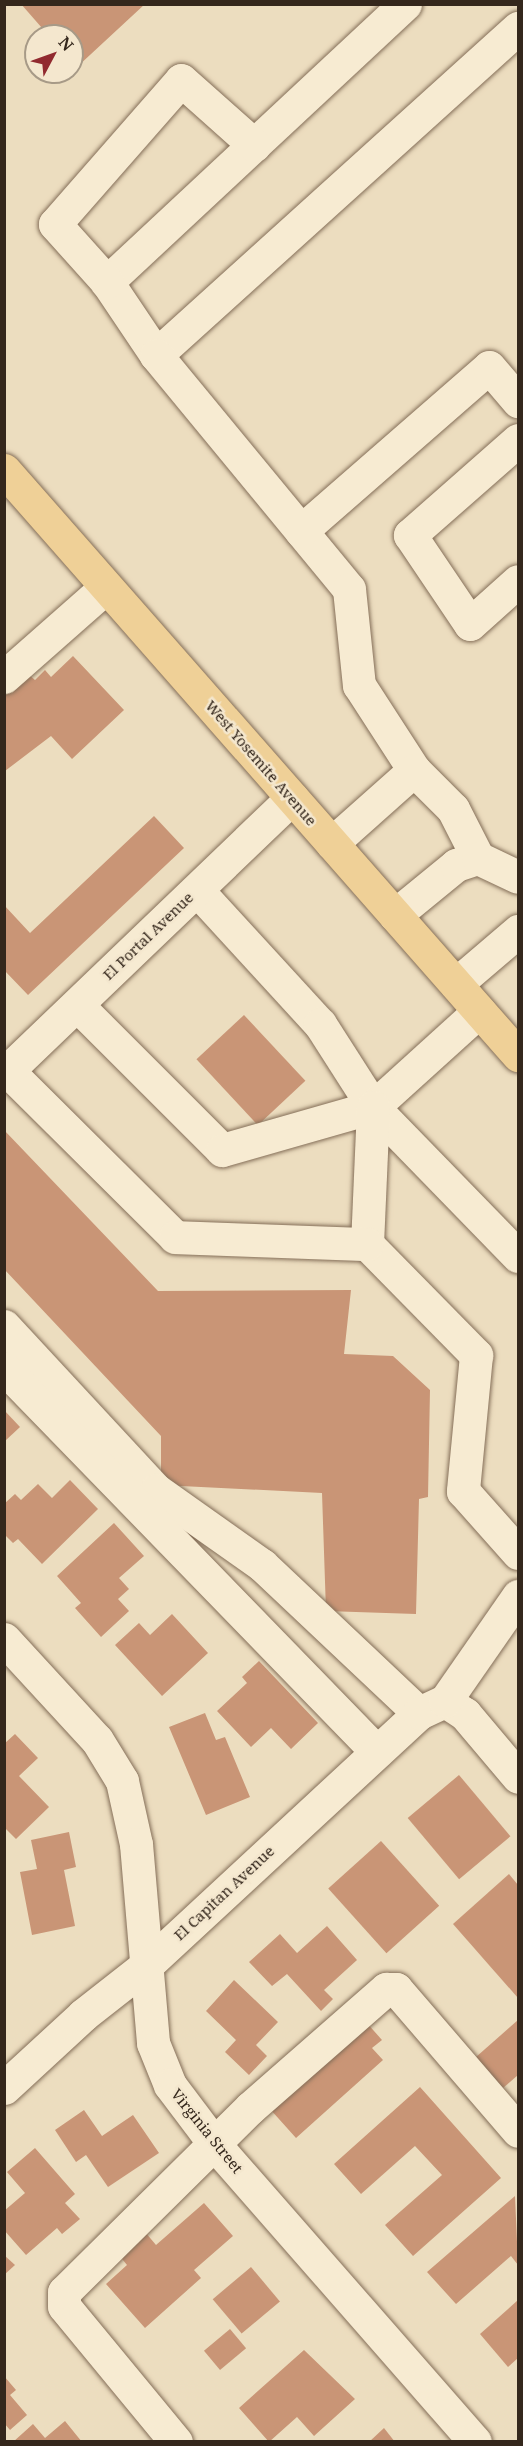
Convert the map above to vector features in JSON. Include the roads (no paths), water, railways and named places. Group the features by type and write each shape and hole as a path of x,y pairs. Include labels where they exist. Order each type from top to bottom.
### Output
{"main road":[{"name":"West Yosemite Avenue","path":"4,470 519,1056"}],"street":[{"path":"107,282 405,4"},
{"path":"156,356 519,27"},
{"path":"254,145 181,80 55,224 107,282 156,356 349,589 359,685 414,770 453,809 478,858 519,877"},
{"path":"301,531 489,367 519,401"},
{"path":"519,440 410,535 470,624 519,581"},
{"path":"4,677 106,587"},
{"path":"332,843 414,770"},
{"name":"El Portal Avenue","path":"6,1073 292,798"},
{"path":"395,915 456,865 478,858"},
{"path":"197,890 320,1024 373,1107 519,1256"},
{"path":"456,984 519,931"},
{"path":"77,1005 222,1150 373,1107 479,1011"},
{"path":"6,1073 175,1237 367,1244 476,1355 463,1491 519,1553"},
{"path":"367,1244 373,1107"},
{"path":"4,1326 156,1490 262,1565 432,1707 465,1714 519,1777"},
{"path":"4,1368 377,1752"},
{"name":"El Capitan Avenue","path":"4,2088 83,2015 148,1964 377,1752 432,1707 519,1596"},
{"name":"Virginia Street","path":"4,1639 97,1740 122,1781 136,1844 153,2043 170,2085 216,2146 475,2442"},
{"path":"176,2442 64,2306 64,2292 216,2146 250,2108 386,1989 396,1989 519,2131"}]}
